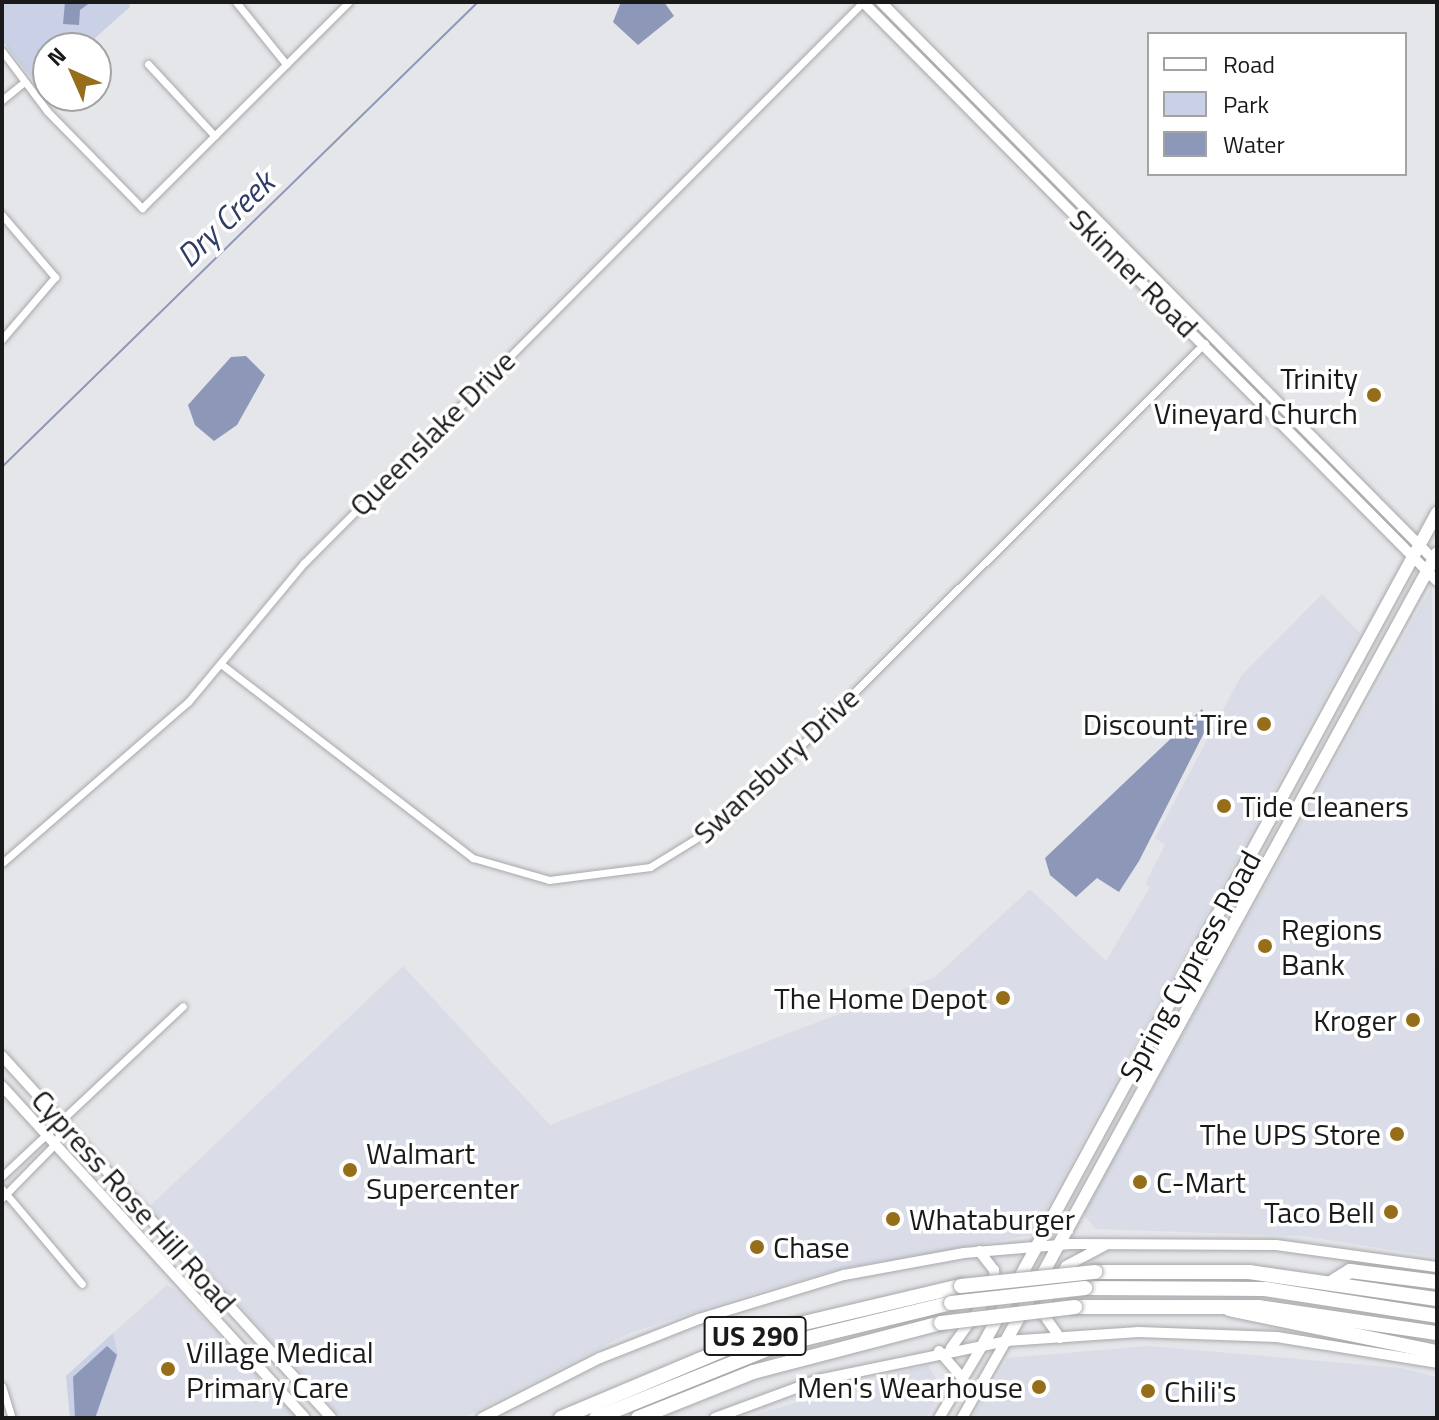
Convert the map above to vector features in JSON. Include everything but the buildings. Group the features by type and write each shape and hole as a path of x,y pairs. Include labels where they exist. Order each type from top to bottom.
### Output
{"highway":[{"path":"1334,1281 1350,1271 1437,1282"},
{"name":"US 290","path":"561,1418 752,1337 961,1286 1095,1272 1334,1281 1437,1299"},
{"path":"596,1418 775,1346 951,1303 1085,1288 1265,1289 1437,1316"},
{"name":"US 290","path":"638,1418 753,1372 941,1323 1075,1307 1221,1305 1437,1333"},
{"path":"1221,1305 1252,1319 1437,1352"}],"main road":[{"name":"Skinner Road","path":"863,2 1205,343 1413,557 1434,562"},
{"name":"Skinner Road","path":"881,2 1215,333 1420,544 1434,562 1437,581"},
{"path":"1095,234 1105,224"},
{"path":"1288,429 1298,420"},
{"name":"Spring Cypress Road","path":"939,1418 984,1343 1437,513"},
{"name":"Spring Cypress Road","path":"962,1418 1434,562"},
{"path":"1319,729 1334,741"},
{"path":"1247,861 1263,869"},
{"path":"1154,1031 1170,1038"},
{"name":"Cypress Rose Hill Road","path":"2,1056 331,1418"},
{"name":"Cypress Rose Hill Road","path":"2,1086 305,1418"},
{"path":"148,1246 162,1233"},
{"path":"482,1418 600,1358 699,1319 844,1275 979,1251 1056,1245 1276,1245 1437,1267"},
{"path":"1060,1338 1041,1311 1066,1266 1106,1245"},
{"path":"944,1350 995,1287 979,1251"},
{"path":"715,1418 818,1380 944,1350 1006,1341 1277,1337 1437,1363"},
{"path":"944,1350 963,1379"},
{"path":"264,1373 278,1360"}],"street":[{"path":"236,2 286,64"},
{"path":"2,51 22,84 142,208 349,2"},
{"name":"Queenslake Drive","path":"2,863 168,722 221,664 304,563 863,2"},
{"path":"148,64 215,136"},
{"path":"2,100 22,84"},
{"path":"2,215 55,277 2,339"},
{"name":"Swansbury Drive","path":"221,664 473,858 560,881 650,867 726,820 1215,333"},
{"path":"2,1176 44,1133 64,1123 183,1006"},
{"path":"64,1123 55,1144 3,1194 82,1284"},
{"path":"2,1386 12,1418"}],"shaded area":[{"path":"1432,586 1437,1257 1302,1236 1096,1229 1083,1214"},
{"path":"1322,594 1360,633 1032,1235 839,1269 738,1298 630,1333 463,1418 342,1418 150,1206 403,966 550,1125 935,977 1030,889 1106,961 1150,887 1145,884 1165,845 1155,838 1241,676"},
{"path":"167,1285 178,1292 297,1418 96,1418 118,1355 113,1333"},
{"path":"1149,1346 1401,1368 1437,1377 1437,1418 972,1418 1008,1358"},
{"path":"928,1365 943,1389 927,1418 743,1418"}],"green space":[{"path":"2,2 128,2 130,7 102,32 32,32 32,78 2,40"},
{"path":"113,1333 118,1355 96,1418 70,1418 66,1376"}],"water":[{"path":"65,2 91,2 80,10 79,25 63,24"},
{"path":"621,2 664,2 674,16 638,45 613,22"},
{"path":"246,356 265,375 237,425 214,441 195,425 188,405 231,357"},
{"path":"1202,709 1209,723 1139,861 1119,892 1097,878 1076,897 1050,875 1045,858"},
{"path":"107,1346 117,1355 95,1418 75,1418 73,1377"}],"waterway":[{"name":"Dry Creek","path":"2,467 478,2"}],"place":[{"name":"Trinity Vineyard Church","path":"1374,395"},
{"name":"Discount Tire","path":"1264,724"},
{"name":"Tide Cleaners","path":"1224,806"},
{"name":"Regions Bank","path":"1265,946"},
{"name":"The Home Depot","path":"1003,998"},
{"name":"Kroger","path":"1413,1020"},
{"name":"The UPS Store","path":"1397,1134"},
{"name":"Walmart Supercenter","path":"350,1170"},
{"name":"C-Mart","path":"1140,1182"},
{"name":"Taco Bell","path":"1391,1212"},
{"name":"Whataburger","path":"893,1219"},
{"name":"Chase","path":"757,1247"},
{"name":"Village Medical Primary Care","path":"168,1369"},
{"name":"Men's Wearhouse","path":"1039,1387"},
{"name":"Chili's","path":"1148,1391"}]}
